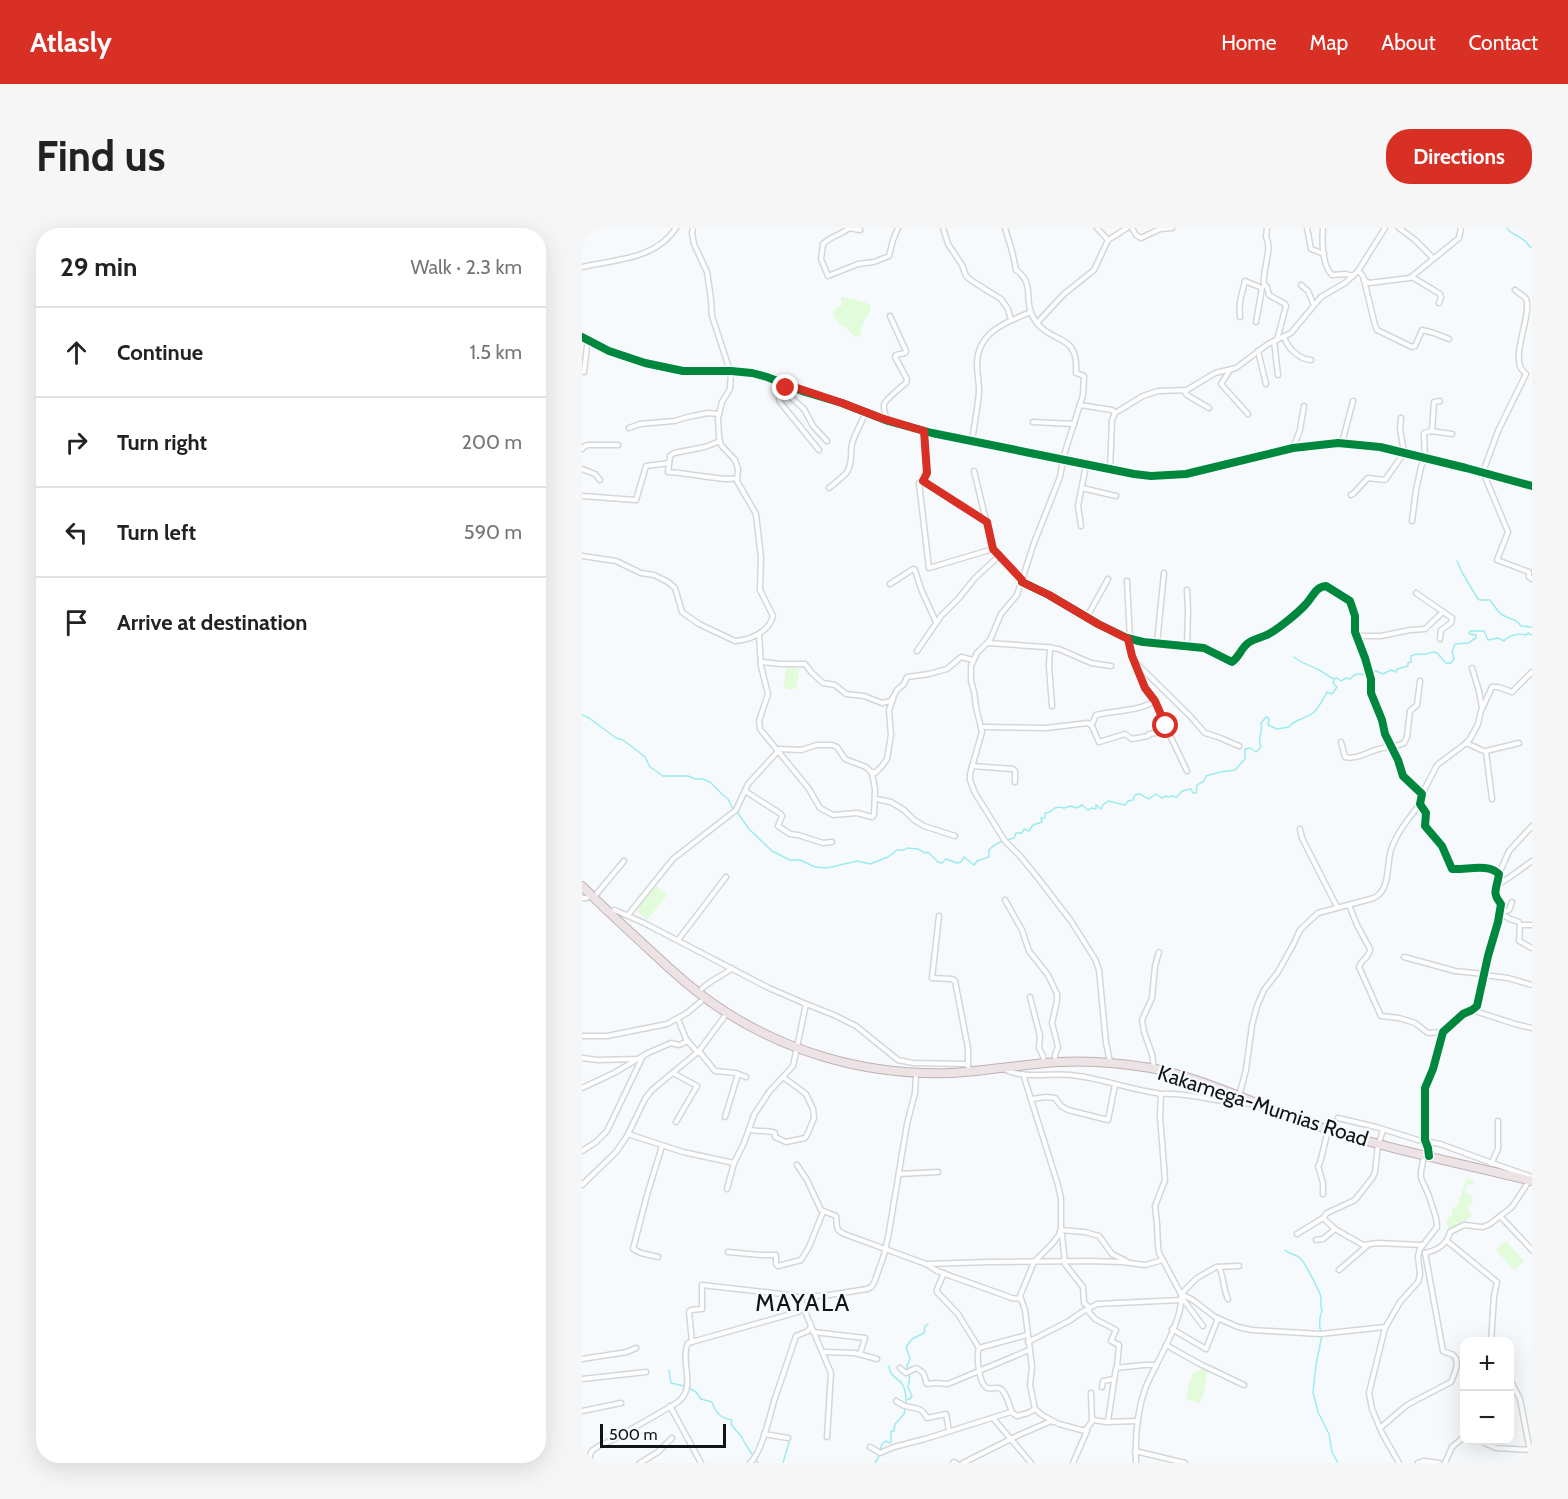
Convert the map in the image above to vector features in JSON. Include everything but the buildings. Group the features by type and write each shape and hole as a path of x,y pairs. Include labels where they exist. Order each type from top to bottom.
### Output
{"highway":[{"name":"Kakamega-Mumias Road","path":"582,886 588,896 702,995 759,1031 826,1058 885,1071 916,1073 969,1068 1015,1070 1055,1062 1110,1062 1154,1069 1201,1082 1236,1098 1329,1130 1378,1144 1490,1167 1531,1179"}],"street":[{"path":"582,267 649,251 664,243 676,228"},
{"path":"582,556 622,563 671,584 676,590 680,610 683,613 699,624 735,641 759,634 771,623 773,616 760,590 761,558 756,516 739,484 735,460 720,441 719,414 722,402 730,389 730,371 711,312 707,272 694,244 693,228"},
{"path":"860,230 849,228 823,244 821,259 828,276 858,264 874,262 889,256 898,228"},
{"path":"943,228 947,242 962,265 966,276 1001,299 1007,307 1011,320"},
{"path":"1005,228 1016,270 1022,275 1029,290 1030,312 1044,331 1073,348 1076,357 1076,373 1084,377 1083,395 1060,477 1034,543 1017,595 1001,614 987,643 973,660 970,677 982,727 970,777 975,793 1004,841 1020,856 1052,896 1095,959 1099,970 1110,1062"},
{"path":"1097,228 1108,240"},
{"path":"1037,323 1059,298 1094,270 1108,240 1127,228"},
{"path":"1132,228 1141,238 1160,229 1172,228"},
{"path":"1256,322 1269,247 1266,237 1267,228"},
{"path":"1307,228 1311,249 1325,254"},
{"path":"1323,228 1325,254 1330,273 1353,276"},
{"path":"1110,470 1112,420 1115,413 1143,396 1166,390 1183,391 1215,373 1236,368 1275,340 1284,337 1296,328 1314,304 1325,294 1338,288 1358,271 1385,228"},
{"path":"1399,228 1433,258"},
{"path":"1364,280 1368,283 1412,277 1460,237 1461,228"},
{"path":"1358,271 1364,280 1377,330 1412,347 1415,346 1422,330 1449,339"},
{"path":"1412,277 1440,294 1439,303"},
{"path":"1240,317 1240,296 1245,281 1267,287 1269,295 1286,305 1275,340 1278,375"},
{"path":"1301,285 1308,291 1314,304"},
{"path":"1515,290 1523,295 1527,302 1520,357 1520,367 1526,375 1498,431 1483,474 1508,530 1508,536 1497,560 1529,572 1529,577 1532,579"},
{"path":"972,442 979,391 977,364 979,352 990,333 1030,312"},
{"path":"888,421 884,403 906,383 907,379 895,357 906,351 890,316"},
{"path":"582,337 630,359 674,370 757,374 888,421 924,431 1142,476 1175,476 1296,447 1342,443 1366,445 1404,453 1532,486"},
{"path":"1284,337 1295,353 1303,359 1311,360"},
{"path":"584,372 585,346 599,346"},
{"path":"1258,351 1266,384"},
{"path":"1231,370 1221,384 1248,414"},
{"path":"788,385 780,402 819,450"},
{"path":"785,391 804,409 813,426 827,441"},
{"path":"1183,391 1209,408"},
{"path":"1342,443 1353,401"},
{"path":"1432,431 1434,402 1440,401"},
{"path":"1080,405 1112,410 1115,413"},
{"path":"1296,447 1304,406"},
{"path":"629,428 640,424 674,421 708,413 719,414"},
{"path":"829,488 848,470 852,444 866,413"},
{"path":"1350,495 1368,478 1385,480 1404,453 1400,428 1401,418"},
{"path":"1033,422 1074,424"},
{"path":"924,431 927,473 923,481 918,483 929,569 993,549"},
{"path":"1412,521 1416,490 1425,459 1424,433 1432,431 1452,434"},
{"path":"720,441 705,447 674,453 670,456 668,472 685,472 734,480 737,478"},
{"path":"582,449 586,446 618,445"},
{"path":"582,496 636,500 646,466 669,463"},
{"path":"1081,526 1078,506 1086,465"},
{"path":"582,469 595,474 600,480"},
{"path":"974,471 993,549 1022,581 1129,639 1208,649 1228,661 1234,661 1246,644 1268,635 1303,607 1313,593 1323,586 1350,601 1355,616 1355,632 1370,674 1374,701 1382,718 1384,733 1403,776 1422,794"},
{"path":"923,481 987,522"},
{"path":"1082,488 1116,496"},
{"path":"917,651 936,622 975,578 1000,555"},
{"path":"890,584 912,569 915,570 936,622"},
{"path":"1157,643 1164,573"},
{"path":"1087,617 1108,579"},
{"path":"1127,581 1129,639 1132,656 1136,662 1205,733 1239,746"},
{"path":"1187,590 1187,647"},
{"path":"1416,593 1452,617 1452,621 1441,630 1440,639"},
{"path":"1357,638 1425,629 1443,612"},
{"path":"628,915 673,859 735,810 749,782 778,752 780,749 801,750 819,744 837,747 845,759 865,766 873,773 875,813 873,816 857,813 836,815 829,814 820,808 810,791 778,752 764,735 759,725 768,694 761,662 759,634"},
{"path":"987,643 1050,647 1091,663 1112,666"},
{"path":"1050,647 1052,706"},
{"path":"873,773 887,759 891,735 889,710 897,690 904,684 907,677 945,669 961,657 973,660"},
{"path":"761,662 805,664 823,683 834,686 846,694 865,696 882,703 893,699"},
{"path":"1136,662 1145,688 1155,701 1187,771"},
{"path":"1472,668 1482,709"},
{"path":"1015,1070 1023,1074 1058,1074 1081,1077 1161,1094 1236,1098 1245,1070 1251,1025 1257,1006 1301,927 1318,913 1374,898 1381,894 1394,843 1420,804 1422,794 1435,767 1473,735 1491,687 1512,692 1532,672"},
{"path":"1341,742 1346,759 1405,742 1410,711 1417,705 1420,681"},
{"path":"982,727 1030,729 1090,724 1096,715 1135,708 1155,701"},
{"path":"1090,724 1100,742 1125,734 1132,739 1146,737 1166,726"},
{"path":"1466,743 1485,752 1519,743"},
{"path":"1485,752 1492,799"},
{"path":"972,766 1014,769 1015,782"},
{"path":"745,790 781,814 777,825 789,834 823,843 832,842"},
{"path":"876,799 891,802 924,826 955,836"},
{"path":"1420,804 1426,813 1425,825 1442,846 1452,869 1487,869 1497,871 1499,874"},
{"path":"1399,1463 1385,1441 1372,1409 1369,1393 1385,1327 1400,1302 1419,1281 1418,1256 1422,1245 1437,1227 1429,1196 1421,1178 1428,1148 1425,1140 1425,1088 1433,1069 1443,1032 1463,1014 1477,1006 1500,913 1501,904 1494,896 1501,867 1509,851 1532,826"},
{"path":"1300,829 1302,838 1337,907"},
{"path":"588,896 624,861"},
{"path":"1497,885 1532,861"},
{"path":"678,940 726,876"},
{"path":"1005,900 1023,933 1029,951 1048,975 1057,994 1052,1023 1058,1047 1055,1054 1058,1074"},
{"path":"1500,913 1509,910 1512,902"},
{"path":"1349,905 1370,949 1359,967 1381,1016 1415,1023 1428,1033 1443,1032"},
{"path":"610,913 615,910 628,915 769,988 856,1026 901,1061 962,1063 969,1068"},
{"path":"1500,913 1520,925 1532,925"},
{"path":"939,916 932,977 955,981 968,1048 969,1068"},
{"path":"1520,925 1519,941 1532,948"},
{"path":"1154,1069 1142,1020 1152,998 1155,966 1159,952"},
{"path":"1404,957 1455,971 1508,978 1532,985"},
{"path":"582,1036 606,1036 665,1025 693,1009 704,987 732,968"},
{"path":"1030,997 1040,1036 1038,1047 1044,1057 1044,1063"},
{"path":"727,1189 734,1163 743,1147 756,1111 769,1092 792,1068 806,1004"},
{"path":"1472,1010 1532,1028"},
{"path":"582,1185 612,1157 628,1134 648,1094 698,1052 728,1013"},
{"path":"678,1019 688,1041 714,1071 746,1077"},
{"path":"582,1088 671,1043 679,1045 688,1041"},
{"path":"582,1058 598,1060 641,1058"},
{"path":"582,1151 607,1131 641,1058"},
{"path":"673,1073 697,1086 676,1122"},
{"path":"692,1342 689,1312 702,1310 702,1285 802,1298 871,1287 880,1268 891,1225 907,1124 915,1093 916,1073"},
{"path":"725,1117 738,1074"},
{"path":"1023,1074 1058,1185 1064,1262 1083,1287 1084,1303 1089,1308 1089,1312 1095,1319 1116,1330 1111,1341 1119,1345 1108,1421"},
{"path":"749,1129 770,1131 775,1133 775,1137 787,1142 807,1136 814,1119 813,1109 805,1093 783,1077"},
{"path":"1031,1099 1054,1098 1068,1110 1108,1120 1115,1085"},
{"path":"1161,1094 1160,1123 1165,1180 1155,1208 1158,1248 1181,1297 1203,1326"},
{"path":"1338,1118 1418,1140 1442,1144 1490,1167 1498,1149 1498,1121"},
{"path":"1323,1194 1323,1181 1318,1166 1329,1130"},
{"path":"1297,1234 1323,1218 1327,1213 1355,1200 1375,1172 1378,1144 1383,1130"},
{"path":"628,1134 690,1154 734,1163"},
{"path":"658,1257 633,1250 662,1146"},
{"path":"797,1165 823,1212 836,1216 836,1227 843,1234 926,1264 944,1274 1012,1298 1021,1299"},
{"path":"899,1174 938,1172"},
{"path":"1418,1256 1438,1248 1447,1240 1450,1232 1464,1225 1487,1226 1512,1207 1531,1179"},
{"path":"728,1252 776,1255 778,1266 801,1260 812,1241 823,1212"},
{"path":"1500,1216 1532,1250"},
{"path":"1323,1218 1363,1245 1378,1243 1422,1245"},
{"path":"1317,1240 1323,1239 1335,1228"},
{"path":"1061,1232 1052,1245 1035,1261 1021,1292 1021,1299 1024,1306 1032,1366 1030,1385 1035,1409 1042,1415 1068,1427"},
{"path":"1061,1232 1085,1232 1099,1236 1111,1253 1129,1263"},
{"path":"1447,1240 1497,1282 1491,1337"},
{"path":"1339,1270 1368,1244"},
{"path":"1380,1428 1405,1406 1451,1382 1456,1367 1454,1357 1442,1349 1425,1253"},
{"path":"926,1264 1035,1261 1040,1263 1107,1262 1145,1265 1163,1260"},
{"path":"1136,1463 1138,1421 1144,1391 1166,1345 1181,1297 1197,1278 1216,1267 1239,1266"},
{"path":"1219,1267 1228,1299"},
{"path":"944,1274 936,1290 958,1314 979,1348 977,1359 986,1388 1002,1389 1012,1412 1019,1416 1035,1409"},
{"path":"1028,1342 1097,1304 1181,1297 1193,1299 1218,1318 1244,1329 1316,1334 1385,1327"},
{"path":"802,1298 803,1308 831,1373 827,1437"},
{"path":"590,1463 590,1454 594,1449 617,1438 678,1401 688,1385 686,1346 692,1342 795,1313 803,1308"},
{"path":"1172,1329 1206,1349 1218,1318"},
{"path":"750,1463 760,1448 797,1335 812,1329 865,1338 860,1354"},
{"path":"979,1348 1027,1335"},
{"path":"1166,1345 1244,1385"},
{"path":"582,1359 627,1352 636,1348"},
{"path":"900,1368 906,1373 916,1368 922,1371 926,1376 927,1384 948,1384 1029,1350"},
{"path":"823,1352 860,1354 878,1359"},
{"path":"1117,1367 1156,1365"},
{"path":"582,1379 646,1372"},
{"path":"1102,1386 1103,1381 1114,1379"},
{"path":"1514,1387 1520,1399 1531,1450 1530,1463"},
{"path":"1073,1463 1092,1420 1091,1393"},
{"path":"896,1401 903,1406 916,1407 926,1414 927,1418 946,1414 949,1431"},
{"path":"582,1411 621,1403"},
{"path":"670,1406 701,1463"},
{"path":"870,1447 880,1453 1012,1412"},
{"path":"993,1418 1031,1463"},
{"path":"1092,1420 1138,1421"},
{"path":"963,1463 1051,1422 1060,1426 1087,1430"},
{"path":"764,1434 788,1438"},
{"path":"640,1463 658,1452 672,1438"},
{"path":"1444,1463 1451,1449 1460,1439"},
{"path":"1489,1445 1496,1448 1531,1450"},
{"path":"1136,1451 1185,1463"},
{"path":"1418,1463 1424,1461 1438,1463"}],"green space":[{"path":"841,298 871,305 859,337 855,337 834,318 835,309 842,305"},
{"path":"789,667 800,669 796,689 792,688 792,690 783,688 786,670"},
{"path":"655,885 667,895 647,920 635,909"},
{"path":"1467,1178 1475,1184 1467,1185 1465,1192 1473,1196 1471,1198 1473,1204 1470,1203 1471,1208 1466,1206 1472,1215 1465,1224 1449,1231 1446,1220 1451,1216 1452,1209 1457,1206"},
{"path":"1506,1241 1524,1261 1514,1270 1496,1250"},
{"path":"1204,1368 1207,1370 1205,1389 1200,1403 1186,1399 1193,1373"}],"waterway":[{"path":"1507,228 1532,247"},
{"path":"1457,561 1478,599 1490,600 1503,615 1521,626 1532,627"},
{"path":"1371,673 1376,671 1383,674 1391,670 1396,672 1397,669 1408,666 1411,656 1432,652 1437,653 1446,663 1451,663 1454,659 1452,652 1455,644 1468,643 1476,638 1476,635 1469,634 1470,631 1484,631 1488,640 1498,638 1504,641 1514,635 1528,633 1532,635"},
{"path":"1294,657 1334,679"},
{"path":"737,812 749,829 772,851 790,860 800,860 815,867 827,868 857,861 870,864 888,857 897,850 907,848 928,852 938,862 942,863 946,859 957,863 961,862 964,857 974,865 977,861 989,857 989,850 992,847 1014,838 1016,833 1022,833 1024,829 1029,831 1033,825 1042,822 1041,818 1045,818 1045,813 1054,808 1071,806 1077,808 1082,805 1088,810 1096,809 1096,805 1101,809 1108,801 1125,805 1137,794 1149,799 1156,794 1162,798 1177,797 1182,791 1191,789 1193,793 1196,793 1197,785 1204,781 1206,776 1235,770 1245,759 1245,749 1250,748 1256,752 1261,747 1259,740 1262,730 1261,723 1266,717 1269,719 1268,725 1277,729 1289,727 1314,712 1327,692 1332,694 1337,687 1333,683 1334,679 1341,681 1346,678 1350,679 1356,674 1367,675"},
{"path":"582,715 635,749 645,757 650,767 663,776 688,776 710,782 728,799 733,809"},
{"path":"1285,1250 1301,1259 1318,1290 1321,1297 1321,1332"},
{"path":"905,1404 906,1399 912,1396 908,1387 910,1379 907,1366 910,1359 906,1347 912,1339 924,1333 925,1326 928,1324"},
{"path":"1322,1335 1313,1392 1318,1412 1329,1434 1332,1452 1338,1463"},
{"path":"889,1366 891,1373 904,1387 906,1397"},
{"path":"669,1370 671,1383 684,1386"},
{"path":"689,1388 701,1399 712,1402 719,1415 732,1420 731,1424 758,1463"},
{"path":"875,1463 882,1444 886,1441 891,1442 891,1431 894,1431 895,1424 904,1414 905,1409"},
{"path":"783,1463 789,1442"}],"cycle path":[{"path":"582,337 609,351 645,363 683,371 752,373 888,421 932,433 1134,474 1151,476 1186,474 1293,448 1338,443 1380,447 1532,486"},
{"path":"1022,582 1127,638 1143,642 1204,648 1232,662 1249,642 1268,634 1292,617 1319,588 1326,586 1350,601 1355,616 1355,632 1371,679 1371,693 1403,776 1422,794 1420,804 1426,813 1425,826 1442,846 1452,869 1483,868 1499,874 1496,896 1501,904 1477,1006 1463,1014 1443,1032 1433,1069 1425,1088 1425,1140 1429,1156"}],"district":[{"name":"MAYALA","path":"803,1303"}],"route":[{"path":"786,388 788,385 897,424 924,431 927,473 923,481 987,522 993,549 1022,582 1130,641 1132,656 1145,688 1155,701 1166,726"}]}
